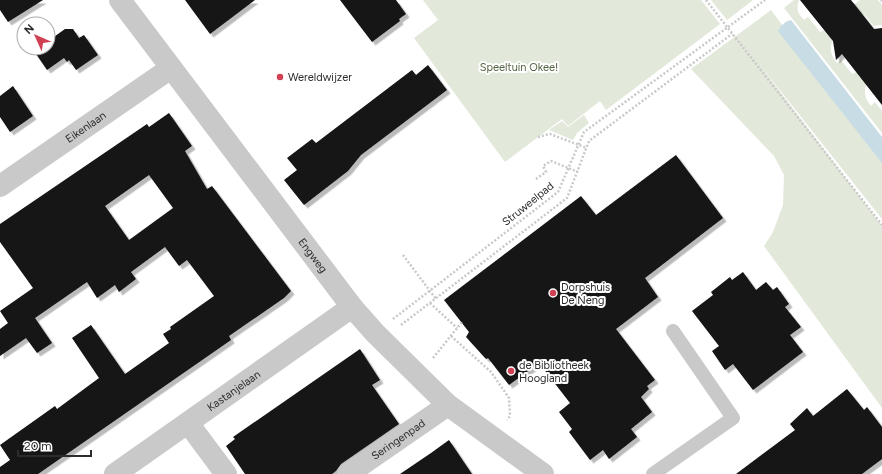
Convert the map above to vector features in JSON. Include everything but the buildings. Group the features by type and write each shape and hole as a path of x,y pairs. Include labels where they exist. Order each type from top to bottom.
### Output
{"street":[{"name":"Engweg","path":"120,0 352,307 375,333 448,405 543,474"},
{"name":"Eikenlaan","path":"0,186 171,68"},
{"name":"Kastanjelaan","path":"115,474 352,307"},
{"name":"Seringenpad","path":"348,474 448,405"},
{"path":"188,423 226,474"}],"lane":[{"path":"653,474 733,418 673,331"}],"path":[{"path":"706,0 882,225"},
{"name":"Struweelpad","path":"375,333 558,192 584,132 765,0"},
{"path":"399,328 567,198 589,142 732,34"},
{"path":"538,137 550,134 587,148"},
{"path":"536,179 546,172 543,166 551,161 578,172"},
{"path":"403,256 436,299"},
{"path":"430,303 457,328"},
{"path":"432,360 462,322"},
{"path":"451,336 491,372 509,398 510,416 505,422"}],"green space":[{"name":"Speeltuin Okee!","path":"423,0 701,0 720,24 606,110 600,101 568,126 562,119 505,162 414,38 438,20"},
{"path":"711,0 753,0 727,20"},
{"path":"794,0 799,0 798,9 802,18 804,20 808,17 820,32 844,20 842,14 860,0 878,0 882,5 882,25 874,26 864,14 835,37 831,44 831,53 837,63 841,60 852,74 877,63 866,84 865,95 871,106 875,102 882,111 882,133 784,8"},
{"path":"771,10 882,159 882,219 759,64 882,226 882,408 764,246 773,232 783,205 784,175 774,156 691,69"},
{"path":"584,115 589,123 577,133 573,140 549,130 562,121 568,127"}],"water":[{"path":"791,20 882,137 882,163 778,31 783,24"}],"place":[{"name":"Wereldwijzer","path":"280,77"},
{"name":"Dorpshuis De Neng","path":"553,293"},
{"name":"de Bibliotheek Hoogland","path":"511,371"}]}
